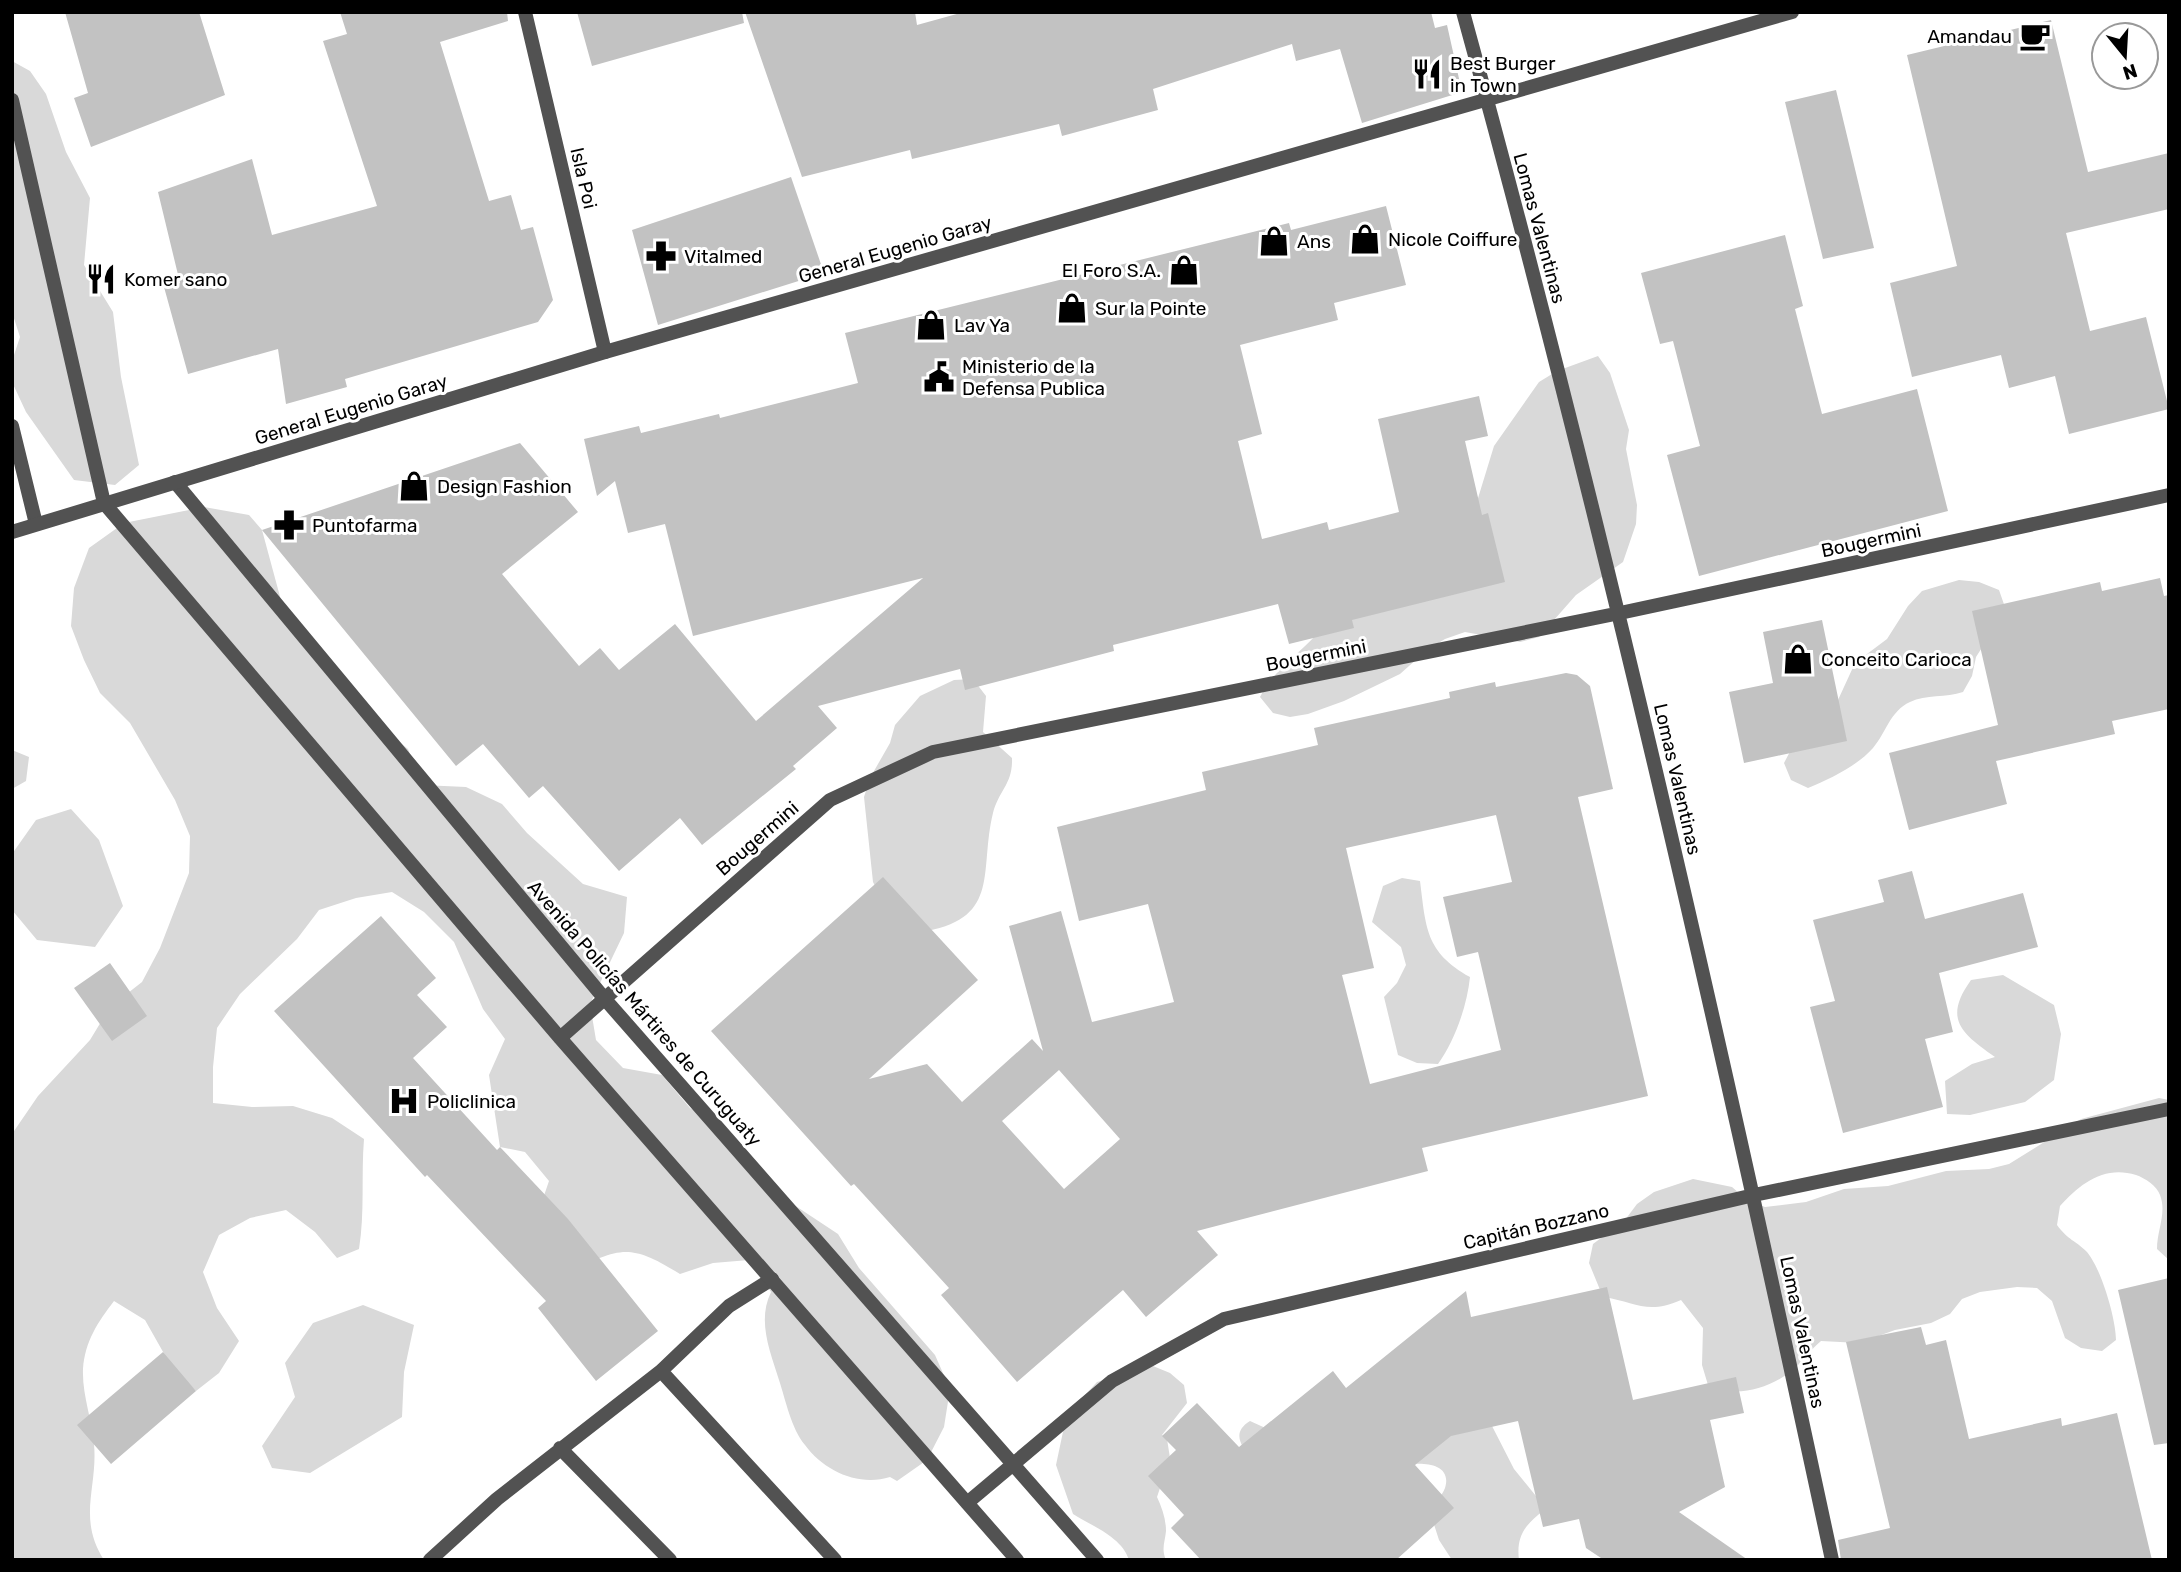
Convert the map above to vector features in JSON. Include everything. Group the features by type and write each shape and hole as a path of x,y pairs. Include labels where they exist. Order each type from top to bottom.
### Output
{"street":[{"name":"Isla Poi","path":"525,12 605,352"},
{"name":"Lomas Valentinas","path":"1463,12 1620,613 1754,1195 1832,1560"},
{"name":"General Eugenio Garay","path":"12,532 605,352 1792,12"},
{"path":"12,100 104,503 560,1038 1017,1560"},
{"path":"12,426 36,524"},
{"name":"Avenida Policías Mártires de Curuguaty","path":"175,482 604,998 1097,1560"},
{"name":"Bougermini","path":"560,1038 830,800 933,752 1620,613 2169,495"},
{"name":"Capitán Bozzano","path":"967,1503 1011,1463 1112,1381 1224,1319 1754,1195 2169,1109"},
{"path":"430,1560 560,1448 661,1371 729,1306 772,1279"},
{"path":"661,1371 835,1560"},
{"path":"560,1448 670,1560"}],"shaded area":[{"path":"12,61 30,71 46,94 66,152 90,198 84,265 113,312 121,377 139,465 115,485 74,480 26,412 12,382 12,361 20,337 12,312"},
{"path":"1598,356 1610,373 1629,430 1626,449 1637,505 1636,524 1623,562 1576,595 1539,637 1520,642 1465,632 1445,639 1427,650 1400,674 1344,701 1308,714 1290,717 1273,713 1260,697 1274,676 1324,625 1475,508 1494,446 1539,382 1557,371"},
{"path":"204,507 249,515 262,530 282,604 379,725 408,749 422,785 466,787 502,804 527,833 583,884 627,897 624,933 590,1004 596,1040 623,1068 662,1075 690,1108 725,1127 773,1191 838,1234 859,1268 935,1355 950,1389 944,1427 927,1460 897,1481 890,1477 866,1480 832,1469 813,1454 792,1422 766,1336 765,1314 771,1292 749,1260 713,1263 680,1274 647,1256 623,1252 599,1258 565,1272 536,1219 549,1181 525,1152 500,1147 489,1075 505,1039 483,1009 454,942 424,912 392,892 356,898 319,910 297,939 240,994 217,1028 213,1067 213,1103 252,1107 293,1106 332,1118 364,1139 359,1249 337,1258 315,1232 286,1210 250,1218 219,1235 203,1272 217,1308 239,1341 219,1373 196,1391 171,1366 145,1320 114,1301 93,1332 83,1369 94,1444 90,1516 96,1545 104,1560 12,1560 12,1134 38,1096 90,1040 110,1007 142,982 160,948 189,873 190,836 175,800 130,723 100,693 84,660 71,626 74,588 89,548 124,523"},
{"path":"1959,580 1979,582 1999,590 2006,610 1976,657 1972,676 1963,692 1923,698 1903,706 1873,748 1859,761 1834,776 1808,788 1791,780 1784,763 1794,744 1838,700 1855,663 1887,639 1908,606 1922,591"},
{"path":"973,679 986,696 983,732 1012,758 1012,767 993,813 985,872 977,903 967,915 951,924 927,931 882,900 873,882 864,797 870,778 890,743 895,725 920,696 954,680"},
{"path":"12,750 29,757 26,781 12,789"},
{"path":"71,809 99,840 123,906 95,947 37,940 12,910 12,854 36,820"},
{"path":"1402,878 1420,881 1430,937 1444,958 1470,977 1459,1022 1438,1064 1417,1063 1398,1055 1384,997 1397,983 1406,965 1401,947 1372,922 1383,886"},
{"path":"2003,975 2054,1005 2061,1034 2054,1080 2025,1102 1970,1115 1947,1114 1945,1081 1972,1064 1995,1057 1965,1032 1957,1015 1958,1005 1971,980"},
{"path":"2159,1098 2169,1100 2169,1260 2157,1249 2162,1215 2160,1195 2143,1178 2113,1173 2094,1178 2076,1190 2060,1206 2057,1225 2092,1259 2110,1307 2116,1340 2102,1351 2081,1348 2065,1338 2052,1301 2037,1288 2017,1287 1980,1292 1962,1299 1950,1314 1931,1323 1895,1330 1859,1343 1821,1341 1795,1368 1775,1381 1753,1390 1730,1391 1708,1385 1702,1365 1703,1328 1681,1300 1650,1307 1603,1297 1589,1263 1593,1244 1625,1220 1637,1204 1654,1192 1693,1179 1732,1187 1747,1200 1765,1207 1806,1202 1844,1189 1888,1186 1946,1171 1989,1169 2009,1164 2081,1119"},
{"path":"363,1305 414,1325 404,1372 402,1417 310,1473 272,1468 262,1446 295,1397 285,1363 313,1323"},
{"path":"1153,1366 1170,1373 1184,1385 1187,1403 1162,1435 1167,1439 1170,1458 1157,1497 1165,1522 1166,1560 1129,1560 1113,1539 1073,1514 1056,1465 1064,1427 1072,1409 1097,1382"},
{"path":"1250,1421 1338,1461 1492,1426 1514,1469 1540,1501 1543,1511 1523,1532 1519,1544 1519,1560 1452,1560 1439,1540 1430,1512 1445,1488 1446,1479 1440,1469 1426,1464 1405,1465 1251,1458 1240,1439 1241,1430"}],"building":[{"path":"65,12 199,12 225,95 91,147 74,98 88,93"},
{"path":"340,12 507,12 508,21 440,42 489,201 511,195 521,230 533,227 553,300 538,322 345,379 347,387 286,404 278,349 188,374 164,287 180,283 158,192 252,159 272,235 377,206 323,41 347,34"},
{"path":"577,12 742,12 744,23 592,66"},
{"path":"745,12 915,12 917,25 964,12 1431,12 1435,28 1447,25 1462,92 1362,123 1340,49 1296,61 1292,44 1153,89 1158,110 1062,136 1059,124 912,159 910,150 802,177"},
{"path":"2051,20 2088,172 2169,153 2169,209 2066,233 2090,331 2146,317 2169,409 2069,434 2055,376 2009,388 2001,355 1912,377 1890,283 1957,266 1907,55"},
{"path":"1836,90 1874,248 1823,259 1785,102"},
{"path":"791,177 824,273 658,325 632,230"},
{"path":"1386,206 1406,285 1334,303 1338,320 1240,345 1262,434 1238,441 1262,539 1327,522 1329,530 1399,512 1378,419 1479,396 1488,436 1465,441 1482,515 1488,513 1505,582 1352,620 1354,628 1289,644 1278,604 1113,645 1114,651 965,690 960,669 818,706 837,728 793,766 796,769 702,845 680,818 619,871 543,786 529,798 483,744 456,766 262,530 520,443 578,512 502,574 579,666 600,648 619,670 675,624 756,721 923,578 693,636 665,524 628,533 615,481 597,496 584,439 639,426 641,433 719,414 720,418 858,383 845,333 1289,223 1291,230"},
{"path":"1785,235 1803,306 1795,309 1822,414 1917,389 1948,511 1699,576 1667,455 1700,446 1673,341 1660,344 1641,273"},
{"path":"2160,578 2164,596 2169,595 2169,709 2112,721 2115,734 1996,761 2007,804 1909,830 1889,753 1998,725 1972,611 2100,582 2102,591"},
{"path":"1822,620 1847,741 1744,763 1729,692 1773,683 1763,632"},
{"path":"1566,673 1577,675 1590,686 1613,789 1578,797 1648,1096 1422,1148 1428,1171 1197,1231 1218,1255 1146,1317 1123,1290 1017,1382 941,1295 949,1288 854,1184 851,1186 711,1031 883,877 978,980 869,1079 927,1064 962,1102 1032,1039 1043,1051 1009,926 1061,911 1092,1022 1174,1002 1148,904 1079,921 1057,827 1206,790 1202,772 1318,745 1314,728 1450,698 1449,692 1495,682 1496,687","holes":["1496,815 1512,882 1443,897 1457,957 1478,952 1501,1050 1370,1084 1342,975 1374,968 1346,848","1059,1070 1120,1139 1064,1189 1002,1121"]},
{"path":"1912,871 1925,919 2023,893 2038,947 1939,973 1953,1032 1925,1039 1943,1107 1843,1133 1810,1007 1835,1001 1813,920 1884,902 1878,880"},
{"path":"381,916 436,978 417,995 447,1027 413,1058 497,1150 500,1147 568,1219 658,1331 596,1381 538,1308 546,1301 427,1175 425,1177 274,1011"},
{"path":"110,963 147,1016 112,1041 74,988"},
{"path":"2169,1278 2169,1443 2154,1445 2118,1290"},
{"path":"1607,1287 1633,1400 1736,1377 1744,1413 1710,1420 1725,1487 1679,1512 1748,1560 1604,1560 1586,1548 1579,1519 1543,1527 1518,1421 1451,1436 1415,1465 1454,1508 1396,1560 1201,1560 1171,1528 1184,1515 1148,1476 1176,1450 1162,1436 1197,1403 1239,1447 1333,1371 1346,1388 1466,1291 1471,1317"},
{"path":"1921,1327 1926,1345 1946,1340 1969,1439 2061,1418 2062,1426 2117,1413 2152,1560 1841,1560 1838,1540 1890,1528 1846,1342"},
{"path":"163,1352 196,1391 111,1464 77,1425"}],"place":[{"name":"Amandau","path":"2035,36"},
{"name":"Best Burger in Town","path":"1427,74"},
{"name":"Nicole Coiffure","path":"1365,239"},
{"name":"Ans","path":"1274,241"},
{"name":"Vitalmed","path":"661,256"},
{"name":"El Foro S.A.","path":"1184,270"},
{"name":"Komer sano","path":"101,279"},
{"name":"Sur la Pointe","path":"1072,308"},
{"name":"Lav Ya","path":"931,325"},
{"name":"Ministerio de la Defensa Publica","path":"939,377"},
{"name":"Design Fashion","path":"414,486"},
{"name":"Puntofarma","path":"289,525"},
{"name":"Conceito Carioca","path":"1798,659"},
{"name":"Policlinica","path":"404,1101"}]}
